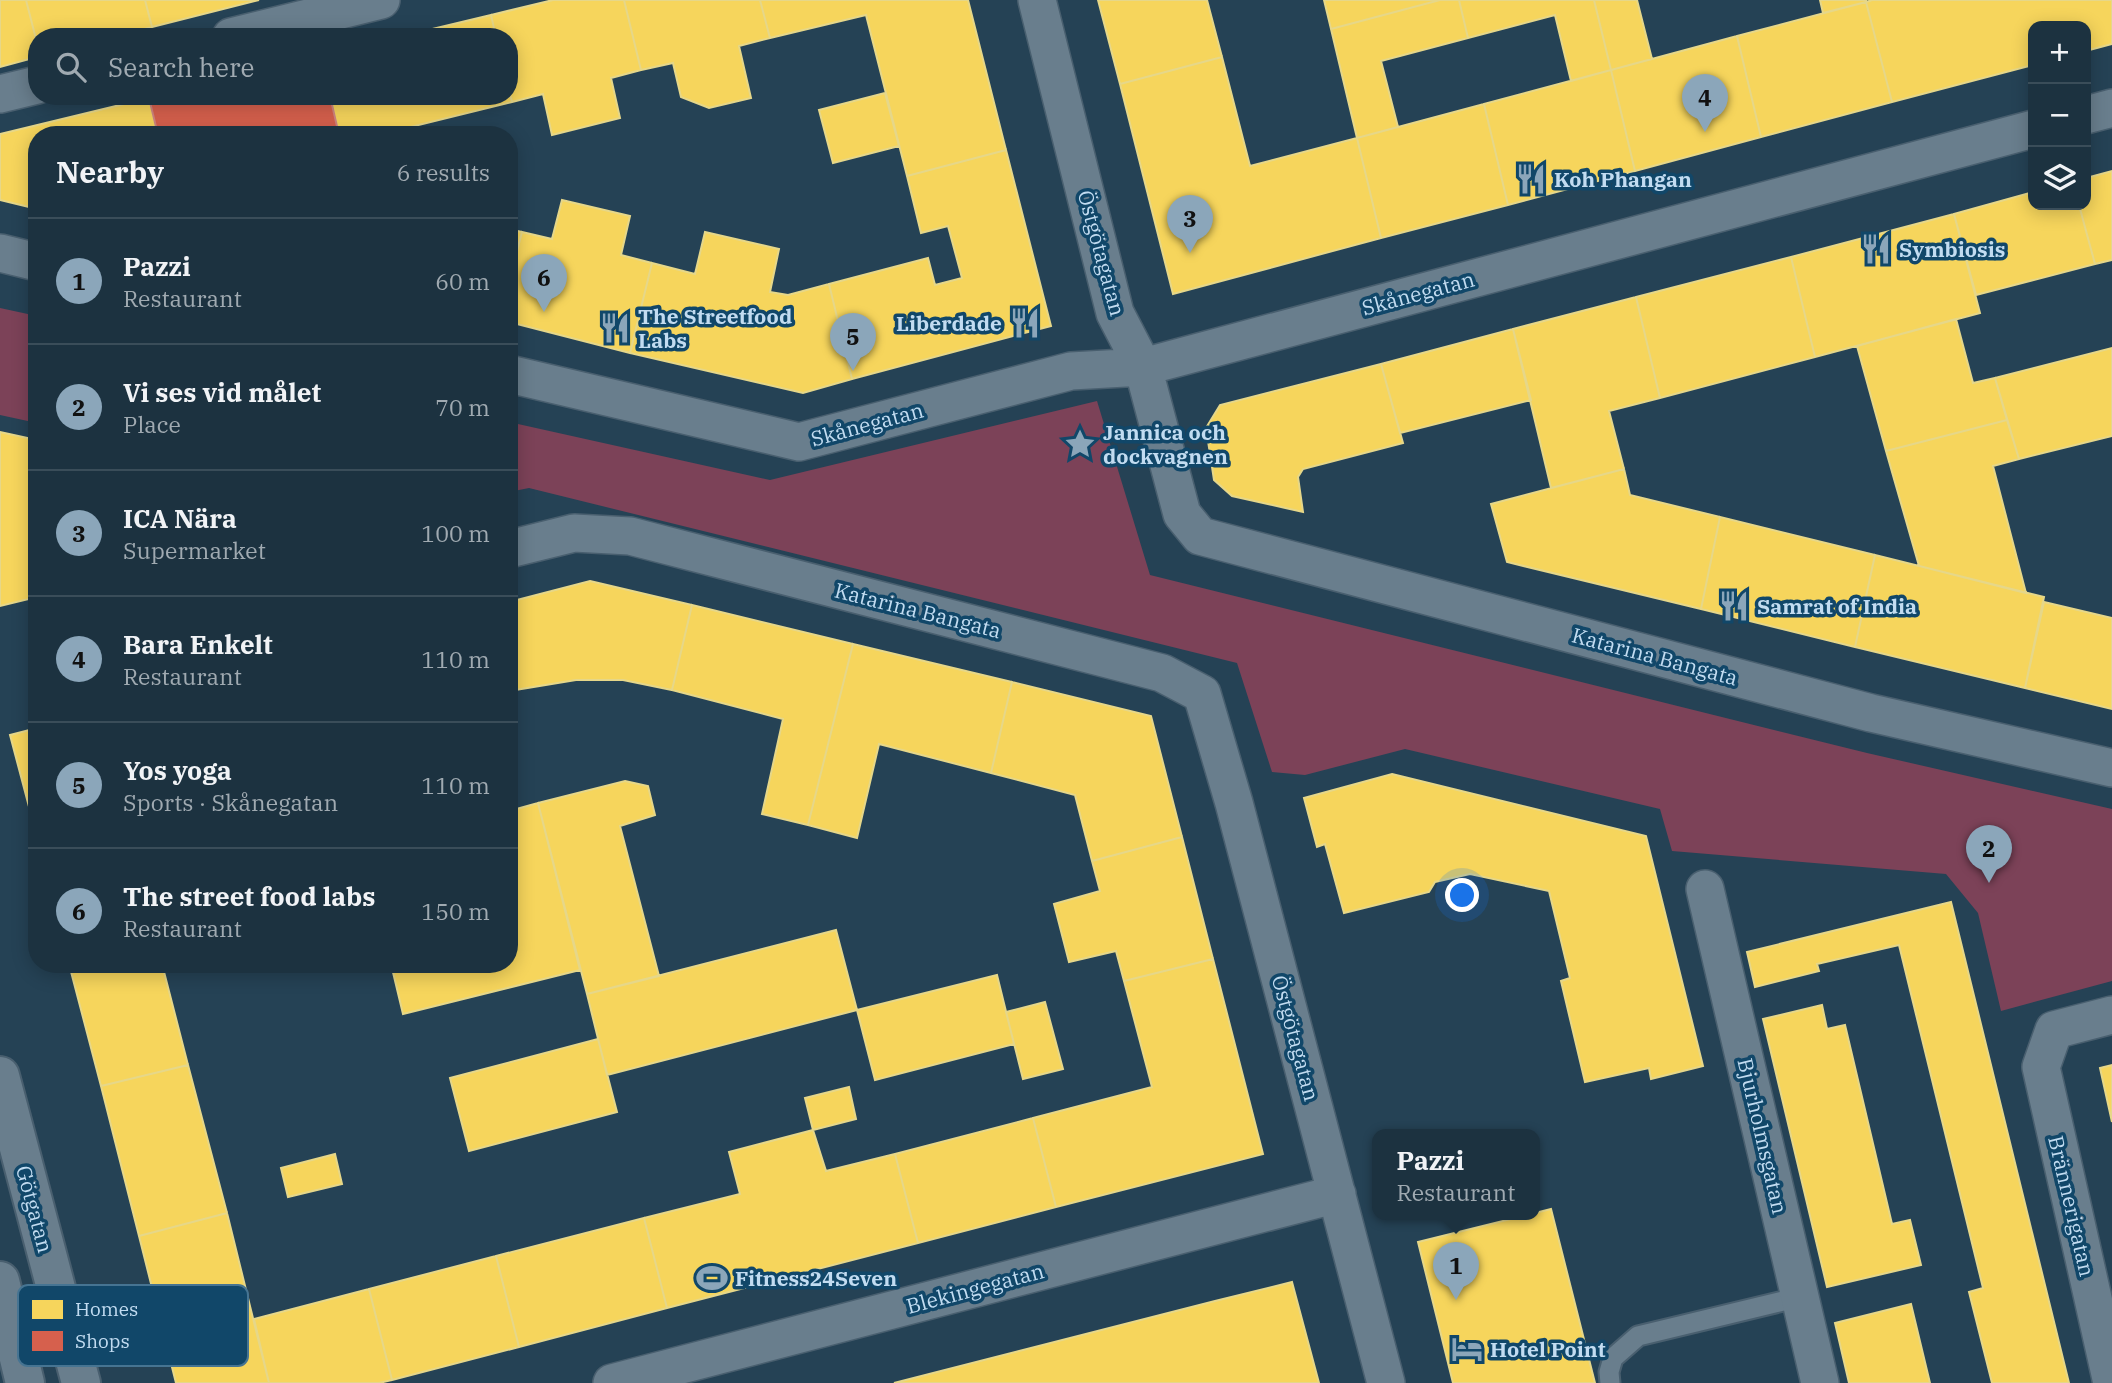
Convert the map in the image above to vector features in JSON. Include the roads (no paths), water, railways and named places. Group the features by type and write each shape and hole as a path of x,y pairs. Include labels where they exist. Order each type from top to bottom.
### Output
{"street":[{"path":"267,28 381,0"},
{"name":"Östgötagatan","path":"1037,0 1115,313 1143,367 1182,514 1200,536"},
{"path":"0,94 28,87"},
{"path":"2091,114 2112,108"},
{"name":"Skånegatan","path":"518,376 799,442 1071,372 1143,367 2028,130"},
{"path":"0,253 28,260"},
{"name":"Katarina Bangata","path":"518,547 573,533 630,536 1162,673 1202,694"},
{"name":"Katarina Bangata","path":"1200,536 1871,713 2112,768"},
{"name":"Östgötagatan","path":"1202,694 1234,803 1386,1383"},
{"name":"Bjurholmsgatan","path":"1705,889 1820,1383"},
{"name":"Brännerigatan","path":"2112,1015 2054,1030 2041,1067 2112,1383"},
{"name":"Götgatan","path":"0,1076 55,1285"},
{"name":"Blekingegatan","path":"612,1383 1337,1194"},
{"path":"0,1281 18,1354"},
{"path":"21,1366 25,1383"},
{"name":"Götgatan","path":"77,1366 81,1383"}],"lane":[{"path":"1610,1383 1609,1372 1613,1358 1638,1336 1800,1297"}],"place":[{"name":"Bara Enkelt","path":"1705,132"},
{"name":"Koh Phangan","path":"1531,179"},
{"name":"Symbiosis","path":"1876,249"},
{"name":"ICA Nära","path":"1190,253"},
{"name":"The street food labs","path":"544,312"},
{"name":"Liberdade","path":"1025,323"},
{"name":"The Streetfood Labs","path":"615,328"},
{"name":"Yos yoga","path":"853,371"},
{"name":"Jannica och dockvagnen","path":"1080,444"},
{"name":"Samrat of India","path":"1734,606"},
{"name":"Vi ses vid målet","path":"1989,883"},
{"name":"Fitness24Seven","path":"712,1278"},
{"name":"Pazzi","path":"1456,1300"},
{"name":"Hotel Point","path":"1467,1349"}]}
